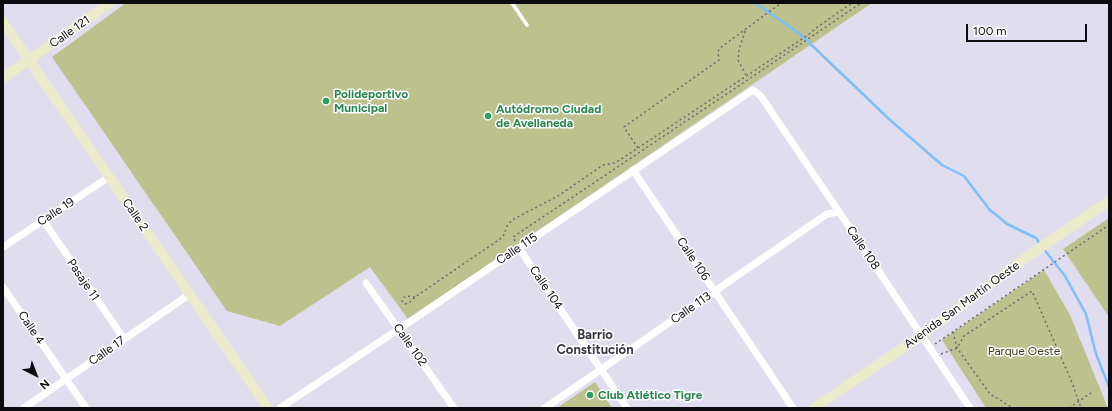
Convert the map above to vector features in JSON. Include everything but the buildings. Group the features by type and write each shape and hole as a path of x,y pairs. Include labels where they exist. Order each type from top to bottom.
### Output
{"street":[{"name":"Calle 121","path":"3,78 110,3"},
{"name":"Calle 2","path":"3,22 268,408"},
{"name":"Calle 115","path":"280,408 753,90"},
{"name":"Calle 108","path":"753,90 760,95 970,408"},
{"name":"Calle 106","path":"633,170 793,408"},
{"name":"Calle 19","path":"3,247 109,177"},
{"name":"Avenida San Martín Oeste","path":"814,408 922,335 1031,254 1109,201"},
{"name":"Calle 113","path":"545,408 827,214 839,212"},
{"name":"Pasaje 11","path":"43,220 124,339"},
{"name":"Calle 104","path":"519,248 628,408"},
{"name":"Calle 102","path":"366,283 454,408"},
{"name":"Calle 4","path":"3,287 86,408"},
{"name":"Calle 17","path":"24,408 190,294"}],"lane":[{"path":"512,3 527,25"}],"path":[{"path":"638,148 624,127 720,60 718,52 720,48 781,3"},
{"path":"416,297 406,296 402,301 405,304 409,303 503,237 507,226 512,220 558,196 603,165 615,163 808,35 852,3"},
{"path":"519,248 512,237 861,3"},
{"path":"746,28 739,50 738,60 746,76"},
{"path":"930,348 1109,225"},
{"path":"936,356 957,348 964,336 1032,291 1071,380 1081,408"},
{"path":"953,332 957,348 990,394 1013,408"},
{"path":"1069,408 1091,393"}],"green space":[{"path":"126,3 872,3 408,319 370,267 280,326 227,311 52,57"},
{"path":"1109,218 1109,317 1063,249"},
{"name":"Parque Oeste","path":"1044,270 1070,315 1108,408 986,408 942,340"},
{"name":"Club Atlético Tigre","path":"595,382 612,408 557,408"}],"waterway":[{"path":"755,3 800,34 890,120 942,165 964,176 989,209 1007,224 1036,238 1040,244"},
{"path":"1043,248 1065,276 1086,314 1096,354 1109,387"}],"place":[{"name":"Polideportivo Municipal","path":"326,101"},
{"name":"Autódromo Ciudad de Avellaneda","path":"488,116"},
{"name":"Club Atlético Tigre","path":"590,395"}],"district":[{"name":"Barrio Constitución","path":"595,342"}]}
